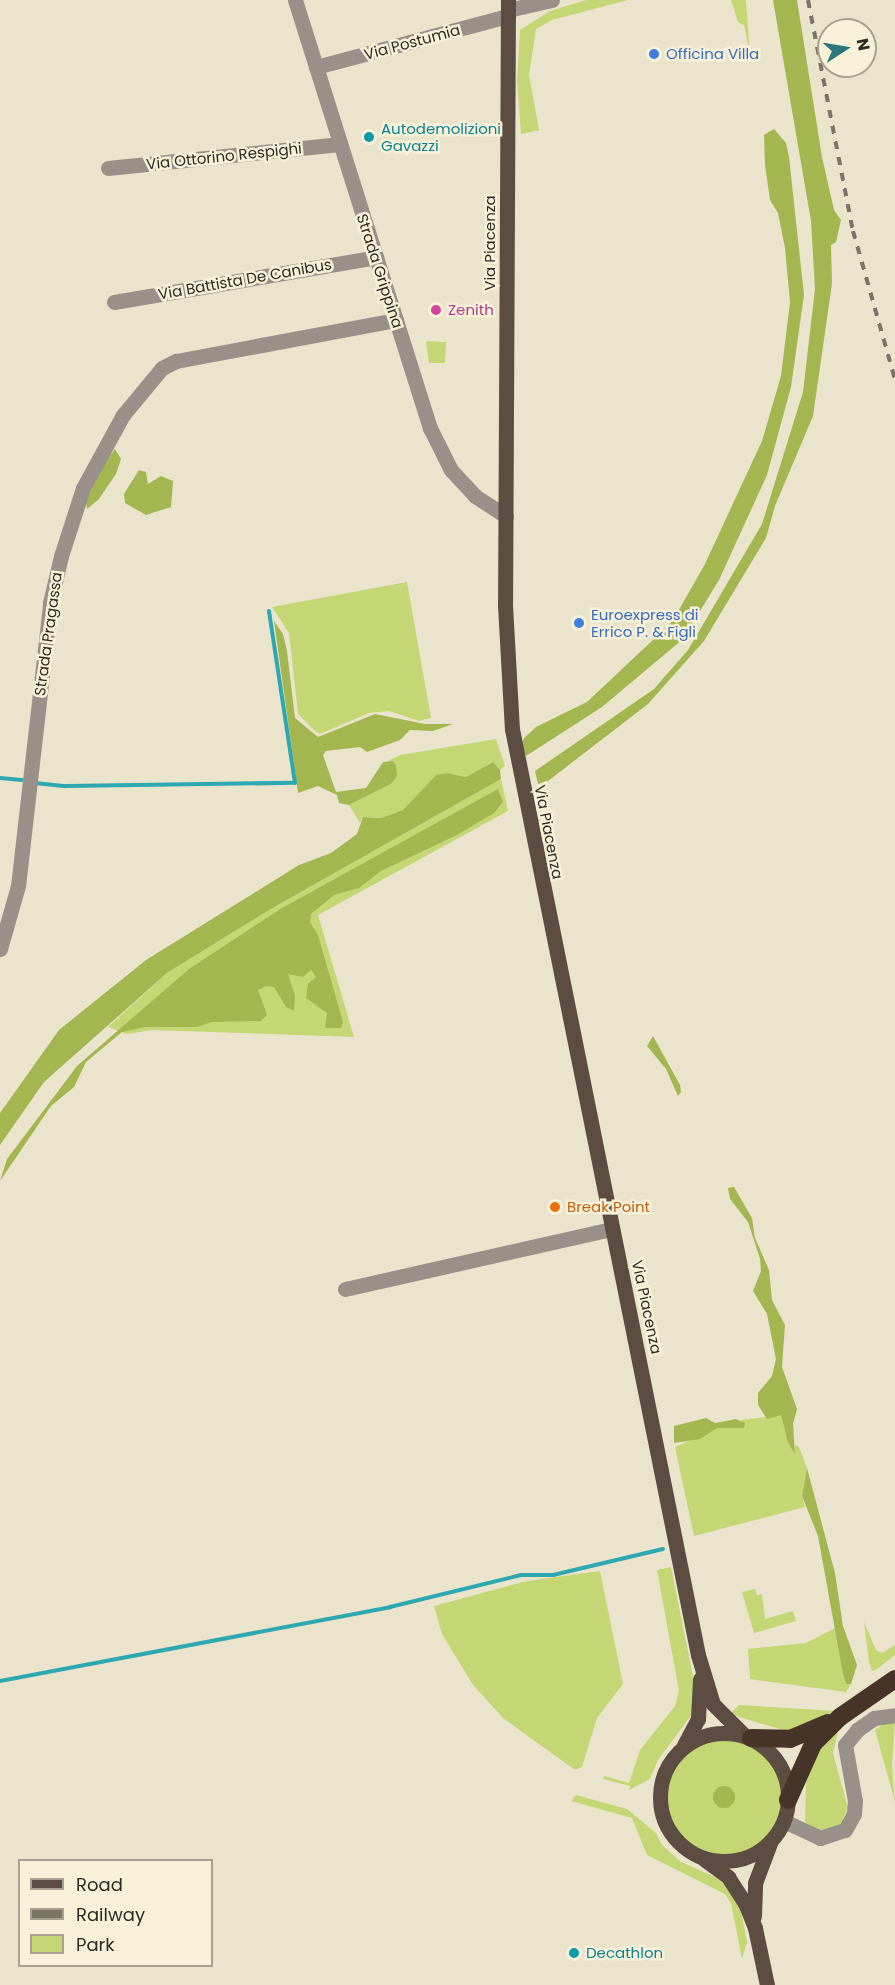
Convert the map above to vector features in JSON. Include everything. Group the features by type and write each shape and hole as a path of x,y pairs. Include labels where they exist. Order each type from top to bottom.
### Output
{"highway":[{"path":"788,1800 805,1756 846,1712 895,1666"},
{"path":"748,1737 790,1739 846,1712 891,1684"}],"main road":[{"name":"Via Piacenza","path":"508,9 506,659 512,729 698,1655 713,1704 748,1737"},
{"name":"Via Piacenza","path":"681,1749 695,1726 700,1706 698,1655"},
{"path":"755,1928 755,1883 771,1841 784,1821 788,1800 779,1764 748,1737 711,1734 681,1749 663,1777 662,1808 674,1836 738,1889 755,1928 767,1985"},
{"path":"695,1854 717,1860 741,1859 771,1841"}],"street":[{"name":"Strada Grippina","path":"294,0 441,455 475,496 506,516"},
{"name":"Via Postumia","path":"316,67 508,9 552,0"},
{"name":"Via Ottorino Respighi","path":"108,168 340,144"},
{"name":"Via Battista De Canibus","path":"114,302 376,257"},
{"name":"Strada Pragassa","path":"0,949 18,886 46,634 61,556 83,488 123,415 162,368 176,361 396,320"},
{"path":"345,1289 612,1228"},
{"path":"784,1821 820,1838 845,1830 854,1814 855,1801 845,1745 857,1730 874,1719 895,1714"}],"green space":[{"path":"586,0 628,0 552,20 536,29 529,75 539,130 521,134 517,81 520,30 550,11"},
{"path":"731,0 746,0 750,54 744,25 738,22"},
{"path":"773,0 797,0 822,157 834,210 841,220 836,242 831,245 832,284 813,416 775,506 766,538 704,641 648,704 548,781 538,784 535,771 654,689 688,650 762,524 803,392 815,289 811,221"},
{"path":"774,129 786,143 789,157 804,295 791,387 767,475 719,580 683,639 602,707 526,756 521,747 524,738 536,727 587,702 672,622 705,564 762,441 781,376 790,302 785,248 778,213 770,200 765,165 764,135"},
{"path":"426,341 446,342 445,363 429,363"},
{"path":"115,449 121,459 116,474 99,499 87,509 86,502 100,469"},
{"path":"139,470 146,472 148,484 161,476 173,481 171,507 146,515 125,503 124,494"},
{"path":"407,582 431,718 419,721 389,711 369,713 320,734 298,714 289,633 272,607"},
{"path":"274,621 283,634 287,651 295,718 318,737 375,714 425,724 453,724 433,731 410,730 400,740 367,752 360,747 326,751 323,755 336,792 366,788 383,762 393,761 396,765 397,776 391,784 349,805 339,803 337,795 318,786 298,793"},
{"path":"496,739 505,766 500,770 492,762 467,777 447,773 436,775 403,810 381,818 363,817 360,823 349,805 391,784 393,761 388,761 400,755"},
{"path":"493,762 500,770 501,779 269,910 167,973 44,1082 0,1145 0,1113 59,1030 146,960 299,865 331,853 357,834 363,817 381,818 403,810 436,775 447,773 466,777"},
{"path":"501,779 508,811 318,915 354,1037 152,1030 127,1034 108,1027 167,973 269,910"},
{"path":"498,789 503,802 494,813 457,835 381,871 359,888 334,895 311,914 310,922 318,935 343,1022 341,1028 325,1028 327,1013 306,998 308,984 316,977 311,970 303,977 288,974 295,996 294,1011 286,1007 274,987 266,986 258,990 267,1015 261,1021 212,1022 197,1027 146,1027 122,1032 86,1062 74,1087 51,1106 0,1181 7,1159 77,1066 189,969 282,908"},
{"path":"653,1036 680,1085 681,1092 678,1096 666,1069 647,1046"},
{"path":"734,1187 752,1218 755,1238 769,1270 772,1300 785,1325 782,1367 797,1409 793,1424 795,1454 788,1443 781,1415 767,1419 758,1405 758,1393 772,1376 776,1359 767,1314 753,1291 761,1271 760,1259 748,1222 730,1199 728,1188"},
{"path":"781,1415 788,1443 795,1453 795,1445 799,1447 807,1468 802,1496 805,1507 694,1536 675,1447 717,1428 744,1428 741,1420"},
{"path":"706,1418 715,1423 736,1419 745,1423 744,1428 717,1428 700,1439 674,1443 674,1426"},
{"path":"807,1468 835,1573 843,1626 857,1665 851,1684 846,1684 843,1674 818,1536 802,1496"},
{"path":"671,1567 695,1686 693,1713 658,1760 650,1779 629,1790 630,1786 603,1779 604,1776 629,1783 640,1750 675,1706 679,1691 657,1570"},
{"path":"600,1571 623,1684 597,1718 582,1767 575,1770 504,1719 473,1685 442,1634 434,1606 527,1581"},
{"path":"755,1589 757,1595 762,1594 765,1619 793,1611 796,1621 754,1633 742,1592"},
{"path":"864,1622 876,1650 882,1653 895,1645 895,1655 872,1671 869,1662"},
{"path":"837,1627 843,1674 846,1684 851,1684 846,1692 750,1679 748,1649 806,1643"},
{"path":"739,1705 836,1711 793,1733 731,1713"},
{"path":"888,1720 895,1721 892,1765 895,1802 875,1730"},
{"path":"838,1732 833,1753 848,1808 840,1825 819,1831 805,1822 806,1782 817,1748"},
{"path":"724,1739 746,1743 765,1756 778,1775 782,1797 778,1819 765,1838 746,1851 724,1855 702,1851 683,1838 670,1819 666,1797 670,1775 683,1756 702,1743"},
{"path":"724,1786 732,1789 735,1797 732,1805 724,1808 716,1805 713,1797 716,1789"},
{"path":"576,1795 627,1809 656,1833 662,1845 681,1862 720,1879 736,1899 742,1916 747,1942 742,1959 731,1903 725,1894 647,1855 632,1818 571,1801"}],"waterway":[{"path":"35,783 66,786 295,783 269,611"},
{"path":"0,778 22,780"},
{"path":"0,1681 390,1607 521,1575 553,1575 663,1549"}],"railway":[{"path":"808,0 853,231 895,379"}],"place":[{"name":"Officina Villa","path":"654,54"},
{"name":"Autodemolizioni Gavazzi","path":"369,137"},
{"name":"Zenith","path":"436,310"},
{"name":"Euroexpress di Errico P. & Figli","path":"579,623"},
{"name":"Break Point","path":"555,1207"},
{"name":"Decathlon","path":"574,1953"}]}
